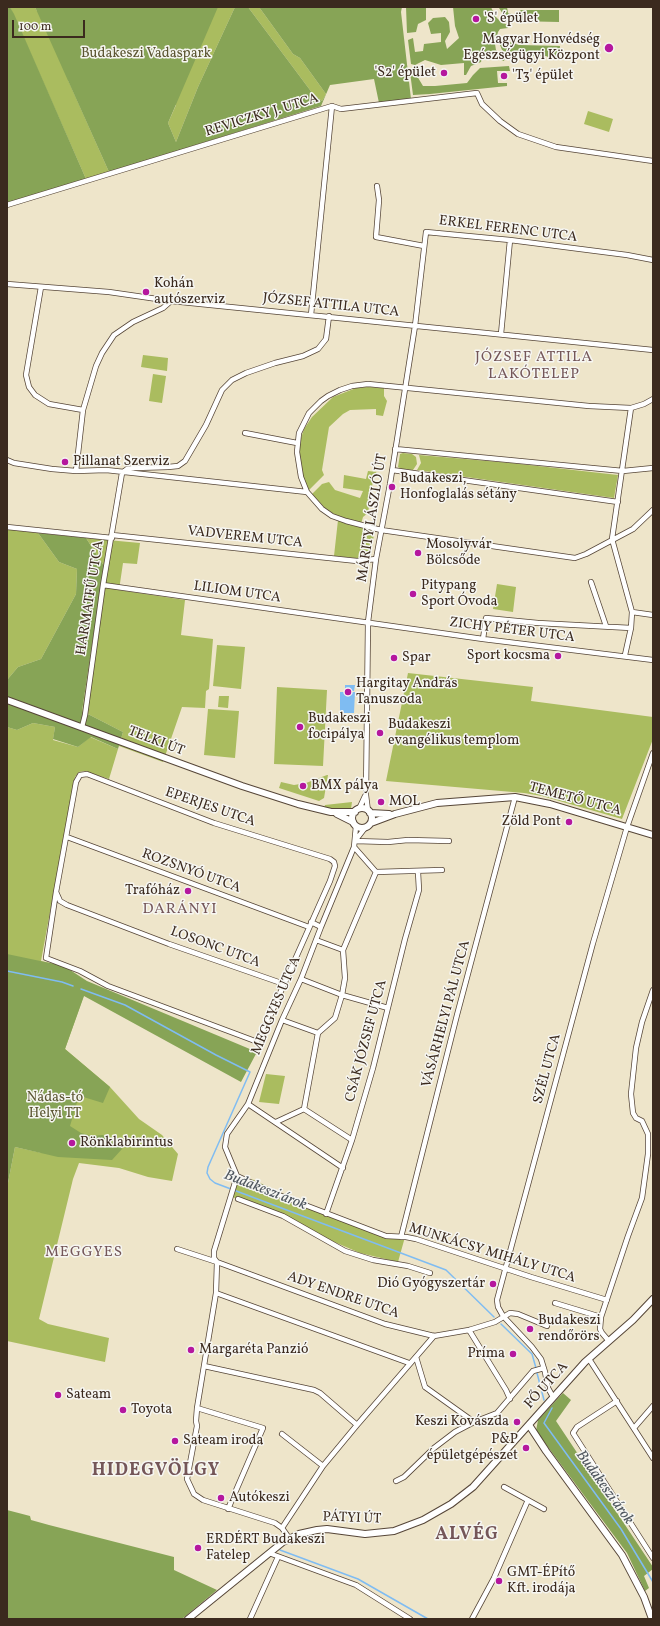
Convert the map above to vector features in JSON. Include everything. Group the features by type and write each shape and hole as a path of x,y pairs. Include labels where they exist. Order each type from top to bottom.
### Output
{"main road":[{"name":"TELKI ÚT","path":"7,700 200,772 298,804 332,812"},
{"name":"TEMETŐ UTCA","path":"371,823 395,814 437,804 515,797 550,804 653,835"},
{"path":"364,809 369,812 372,819 371,823 365,828 360,828 332,812 357,811 364,809"},
{"path":"354,824 353,816 357,811"},
{"name":"TEMETŐ UTCA","path":"369,812 395,814"},
{"name":"FŐ UTCA","path":"529,1424 589,1359 608,1340 633,1320 653,1299"},
{"path":"529,1424 546,1451 622,1555 644,1597 652,1619"},
{"name":"PÁTYI ÚT","path":"188,1619 289,1538 304,1532 316,1530 332,1530 365,1534 381,1533 405,1528 423,1520 451,1504 473,1486 529,1424"}],"street":[{"name":"REVICZKY J. UTCA","path":"7,205 332,106 341,109 477,93 482,104 500,121 518,134 556,147 653,161"},
{"path":"311,315 332,106"},
{"path":"377,186 379,200 376,237 424,246"},
{"name":"ERKEL FERENC UTCA","path":"424,246 426,232 510,240 628,255 653,260"},
{"path":"501,334 510,240"},
{"name":"MÁRITY LÁSZLÓ ÚT","path":"369,812 366,794 368,622 376,560 406,387 415,326 424,246"},
{"name":"JÓZSEF ATTILA UTCA","path":"7,284 109,292 171,301 653,350"},
{"path":"40,287 26,375 29,387 35,395 49,404 83,410"},
{"path":"76,471 83,410 96,366 108,343 114,336 133,322 163,308 171,301"},
{"path":"122,473 127,469 134,468 168,468 178,466 185,461 206,425 222,390 232,380 246,372 304,356 318,349 326,339 329,316"},
{"path":"653,399 644,404 630,408 589,406 368,384 352,386 328,396 321,401 309,413 299,433 297,443 297,461 301,477 307,492 322,509 332,516 346,522 381,530 575,558 586,554 633,529 653,510"},
{"path":"625,655 632,628 632,612 612,539 623,471 630,408"},
{"path":"245,433 297,443"},
{"path":"395,449 623,471 653,468"},
{"path":"7,460 31,466 76,471 106,470 122,473 307,492"},
{"path":"392,470 618,502"},
{"name":"HARMATFŰ UTCA","path":"82,727 85,716 103,585 122,473"},
{"name":"VADVEREM UTCA","path":"7,527 357,561 376,560"},
{"path":"591,582 606,626"},
{"name":"LILIOM UTCA","path":"103,585 368,622"},
{"path":"632,612 653,615"},
{"path":"483,639 486,618 538,623 632,628"},
{"name":"ZICHY PÉTER UTCA","path":"368,622 483,639 625,655 653,660"},
{"name":"SZÉL UTCA","path":"503,1316 498,1307 497,1300 593,943 627,827 653,753"},
{"name":"EPERJES UTCA","path":"67,838 70,810 76,782 80,774 87,774 214,823 330,859 334,862 335,866 330,881 310,924"},
{"name":"MÁRITY LÁSZLÓ ÚT","path":"357,811 366,794"},
{"name":"VÁSÁRHELYI PÁL UTCA","path":"401,1237 515,797"},
{"name":"MEGGYES UTCA","path":"237,1176 225,1143 227,1134 248,1104 282,1020 301,980 321,926 354,847 354,824"},
{"name":"MEGGYES UTCA","path":"355,841 365,828"},
{"path":"67,838 56,892 46,958 80,971 108,986 255,1042 261,1036 310,924"},
{"name":"ROZSNYÓ UTCA","path":"67,838 310,924 321,926"},
{"path":"355,841 450,841"},
{"path":"354,847 376,872 418,872 442,870"},
{"path":"304,1109 318,1033 335,1018 342,995 344,978 343,950 376,872"},
{"name":"CSÁK JÓZSEF UTCA","path":"326,1214 352,1140 388,1008 419,890 418,872"},
{"name":"LOSONC UTCA","path":"56,892 60,901 67,905 169,944 284,984"},
{"path":"316,940 343,950"},
{"path":"301,980 342,995 388,1008"},
{"path":"608,1340 600,1329 601,1317 608,1300 625,1243 642,1198 648,1154 648,1134 642,1121 636,1118 633,1113 631,1094 636,1048 642,1022 653,990"},
{"path":"282,1020 318,1033"},
{"path":"248,1104 343,1168"},
{"path":"304,1109 352,1140"},
{"path":"276,1122 304,1109"},
{"path":"237,1176 214,1251 214,1258 217,1262 216,1293 204,1366 197,1426 187,1479 198,1498 228,1509 273,1522 282,1528 289,1538"},
{"name":"MUNKÁCSY MIHÁLY UTCA","path":"237,1176 271,1192 386,1236 416,1239 506,1269 608,1300"},
{"path":"238,1198 283,1216 345,1251 373,1260 408,1266 430,1273"},
{"name":"ADY ENDRE UTCA","path":"177,1249 217,1262 386,1324 434,1336 469,1330 495,1322 503,1316"},
{"path":"216,1293 409,1363"},
{"path":"555,1303 601,1317"},
{"path":"547,1326 518,1314 510,1313 503,1316 536,1352 544,1368 548,1388 553,1397"},
{"path":"469,1330 510,1399"},
{"path":"282,1528 324,1466 409,1363 434,1336"},
{"path":"416,1357 425,1387 474,1422"},
{"path":"589,1359 653,1458"},
{"path":"204,1366 320,1392 357,1425"},
{"path":"396,1481 404,1477 434,1448 455,1432 474,1422 494,1416 534,1371 544,1368"},
{"path":"617,1401 577,1427 573,1433 652,1552 653,1558"},
{"path":"634,1428 653,1406"},
{"path":"198,1408 263,1428 228,1509"},
{"path":"282,1434 324,1466"},
{"path":"504,1487 544,1509"},
{"path":"472,1619 494,1578 528,1500"},
{"path":"269,1553 356,1585 410,1619"},
{"path":"250,1619 278,1557"}],"green space":[{"path":"7,7 10,7 14,14 86,179 7,204"},
{"name":"Budakeszi Vadaspark","path":"10,7 35,7 37,11 38,7 235,7 198,87 176,142 168,123 176,105 68,80 109,172 86,179"},
{"path":"35,7 218,7 168,123 176,142 198,87 235,7 248,7 313,94 322,101 326,94 300,58 293,54 259,7 402,7 401,12 411,99 379,103 374,79 330,85 321,106 109,172"},
{"path":"248,7 259,7 293,54 300,58 326,94 322,101 313,94"},
{"path":"406,7 426,7 426,20 418,24 416,32 407,33"},
{"path":"453,7 491,7 495,16 501,22 508,25 508,28 500,29 495,44 496,50 505,58 504,61 483,54 481,62 471,66 466,75 464,75 464,63 441,65 425,60 415,65 411,64 408,40 413,38 415,52 423,51 424,44 441,42 441,33 431,34 428,23 433,18 445,17 449,22 450,32 445,41 447,49 459,38 455,26"},
{"path":"507,7 508,13 515,15 521,10 559,10 559,22 507,20 499,8"},
{"path":"503,40 519,45 560,46 559,57 550,58 546,56 531,56 526,53 507,53 502,50 500,45 500,41"},
{"path":"509,66 510,71 497,71 498,83 507,83 507,86 413,95 410,72 417,76 423,86 435,86 467,83 480,68"},
{"path":"588,111 613,119 609,132 584,124"},
{"path":"143,355 168,358 167,371 141,367"},
{"path":"153,374 166,376 162,403 149,401"},
{"path":"356,388 384,388 384,396 387,401 383,416 376,415 376,409 350,410 343,414 329,427 322,470 324,475 309,490 302,476 300,466 300,441 304,429 312,417 333,397"},
{"path":"400,454 412,454 416,457 417,464 413,470 401,469 398,467"},
{"path":"419,455 511,463 618,475 614,498 417,470 421,463"},
{"path":"368,471 377,472 374,474 368,513 363,517 361,524 343,519 334,514 325,508 312,494 322,484 329,482 335,490 360,498 363,491 343,488 344,475 366,479"},
{"path":"338,520 373,531 374,534 371,554 368,558 334,556"},
{"path":"7,529 38,533 59,562 77,569 76,594 41,659 18,667 7,680"},
{"path":"38,533 86,538 104,566 82,711 123,732 118,749 91,737 78,747 53,739 55,727 33,723 17,730 7,727 7,680 18,667 41,659 76,594 77,569 59,562"},
{"path":"86,538 140,543 137,564 123,563 119,590 185,600 181,635 213,639 209,689 206,691 205,708 182,707 163,762 119,746 123,732 82,711 104,566"},
{"path":"497,584 516,587 513,612 493,609"},
{"path":"217,645 245,647 241,689 213,686"},
{"path":"408,673 533,687 531,701 653,717 653,739 622,819 542,796 524,793 386,781"},
{"name":"Budakeszi focipálya","path":"277,687 327,690 323,766 274,764"},
{"path":"219,696 229,696 228,708 218,707"},
{"path":"208,709 239,711 235,758 204,755"},
{"path":"33,723 55,727 53,740 78,747 90,737 118,749 109,779 84,771 79,772 75,777 41,961 64,966 84,995 65,1049 110,1087 139,1119 162,1135 178,1154 172,1181 148,1177 119,1168 79,1163 73,1179 39,1319 48,1324 109,1338 105,1362 7,1341 7,1188 15,1147 42,1153 7,1130 7,727 17,730"},
{"name":"BMX pálya","path":"327,775 324,798 319,801 279,788 281,782 294,785 306,783"},
{"path":"352,802 351,809 342,811 324,808 325,805"},
{"name":"Nádas-tó Helyi TT","path":"7,954 64,966 87,981 257,1052 241,1082 84,996 65,1049 110,1087 103,1103 80,1096 70,1126 81,1133 92,1136 103,1135 110,1142 116,1141 122,1149 112,1160 58,1157 15,1147 7,1188"},
{"path":"266,1074 285,1076 279,1104 259,1102"},
{"path":"245,1178 254,1180 306,1205 379,1233 405,1237 398,1262 360,1253 318,1235 265,1207 232,1197 237,1182"},
{"path":"563,1393 571,1400 556,1421 653,1567 653,1569 644,1576 649,1588 645,1591 627,1553 536,1431 538,1420"},
{"path":"7,1510 30,1516 31,1520 174,1557 174,1570 217,1590 182,1619 7,1619"}],"water":[{"path":"345,685 355,685 354,691 345,691"},
{"path":"340,692 355,692 354,713 340,713"}],"waterway":[{"name":"Budakeszi árok","path":"7,971 62,982 73,986"},
{"name":"Budakeszi árok","path":"81,989 125,1005 250,1072 208,1167 207,1173 210,1179 215,1183 446,1270 494,1317"},
{"name":"Budakeszi árok","path":"501,1324 532,1354 536,1368"},
{"name":"Budakeszi árok","path":"537,1373 544,1400"},
{"name":"Budakeszi árok","path":"552,1408 544,1423 621,1529 653,1582"},
{"path":"280,1550 358,1579 428,1619"}],"place":[{"name":"'S' épület","path":"476,19"},
{"name":"Magyar Honvédség Egészségügyi Központ","path":"609,48"},
{"name":"'S2' épület","path":"444,73"},
{"name":"'T3' épület","path":"504,76"},
{"name":"Kohán autószerviz","path":"146,292"},
{"name":"Pillanat Szerviz","path":"65,462"},
{"name":"Budakeszi, Honfoglalás sétány","path":"392,487"},
{"name":"Mosolyvár Bölcsőde","path":"418,553"},
{"name":"Pitypang Sport Óvoda","path":"413,594"},
{"name":"Sport kocsma","path":"558,656"},
{"name":"Spar","path":"394,658"},
{"name":"Hargitay András Tanuszoda","path":"348,692"},
{"name":"Budakeszi focipálya","path":"300,727"},
{"name":"Budakeszi evangélikus templom","path":"380,733"},
{"name":"BMX pálya","path":"303,786"},
{"name":"MOL","path":"381,802"},
{"name":"Zöld Pont","path":"569,822"},
{"name":"Trafóház","path":"188,891"},
{"name":"Rönklabirintus","path":"72,1143"},
{"name":"Dió Gyógyszertár","path":"493,1284"},
{"name":"Budakeszi rendőrörs","path":"530,1329"},
{"name":"Margaréta Panzió","path":"191,1350"},
{"name":"Príma","path":"513,1354"},
{"name":"Sateam","path":"58,1395"},
{"name":"Toyota","path":"123,1410"},
{"name":"Keszi Kovászda","path":"517,1422"},
{"name":"Sateam iroda","path":"175,1441"},
{"name":"P&P épületgépészet","path":"526,1448"},
{"name":"Autókeszi","path":"221,1498"},
{"name":"ERDÉRT Budakeszi Fatelep","path":"198,1548"},
{"name":"GMT-ÉPítő Kft. irodája","path":"499,1581"}],"district":[{"name":"JÓZSEF ATTILA LAKÓTELEP","path":"534,366"},
{"name":"DARÁNYI","path":"180,910"},
{"name":"MEGGYES","path":"84,1253"},
{"name":"HIDEGVÖLGY","path":"156,1472"},
{"name":"ALVÉG","path":"467,1536"}]}
